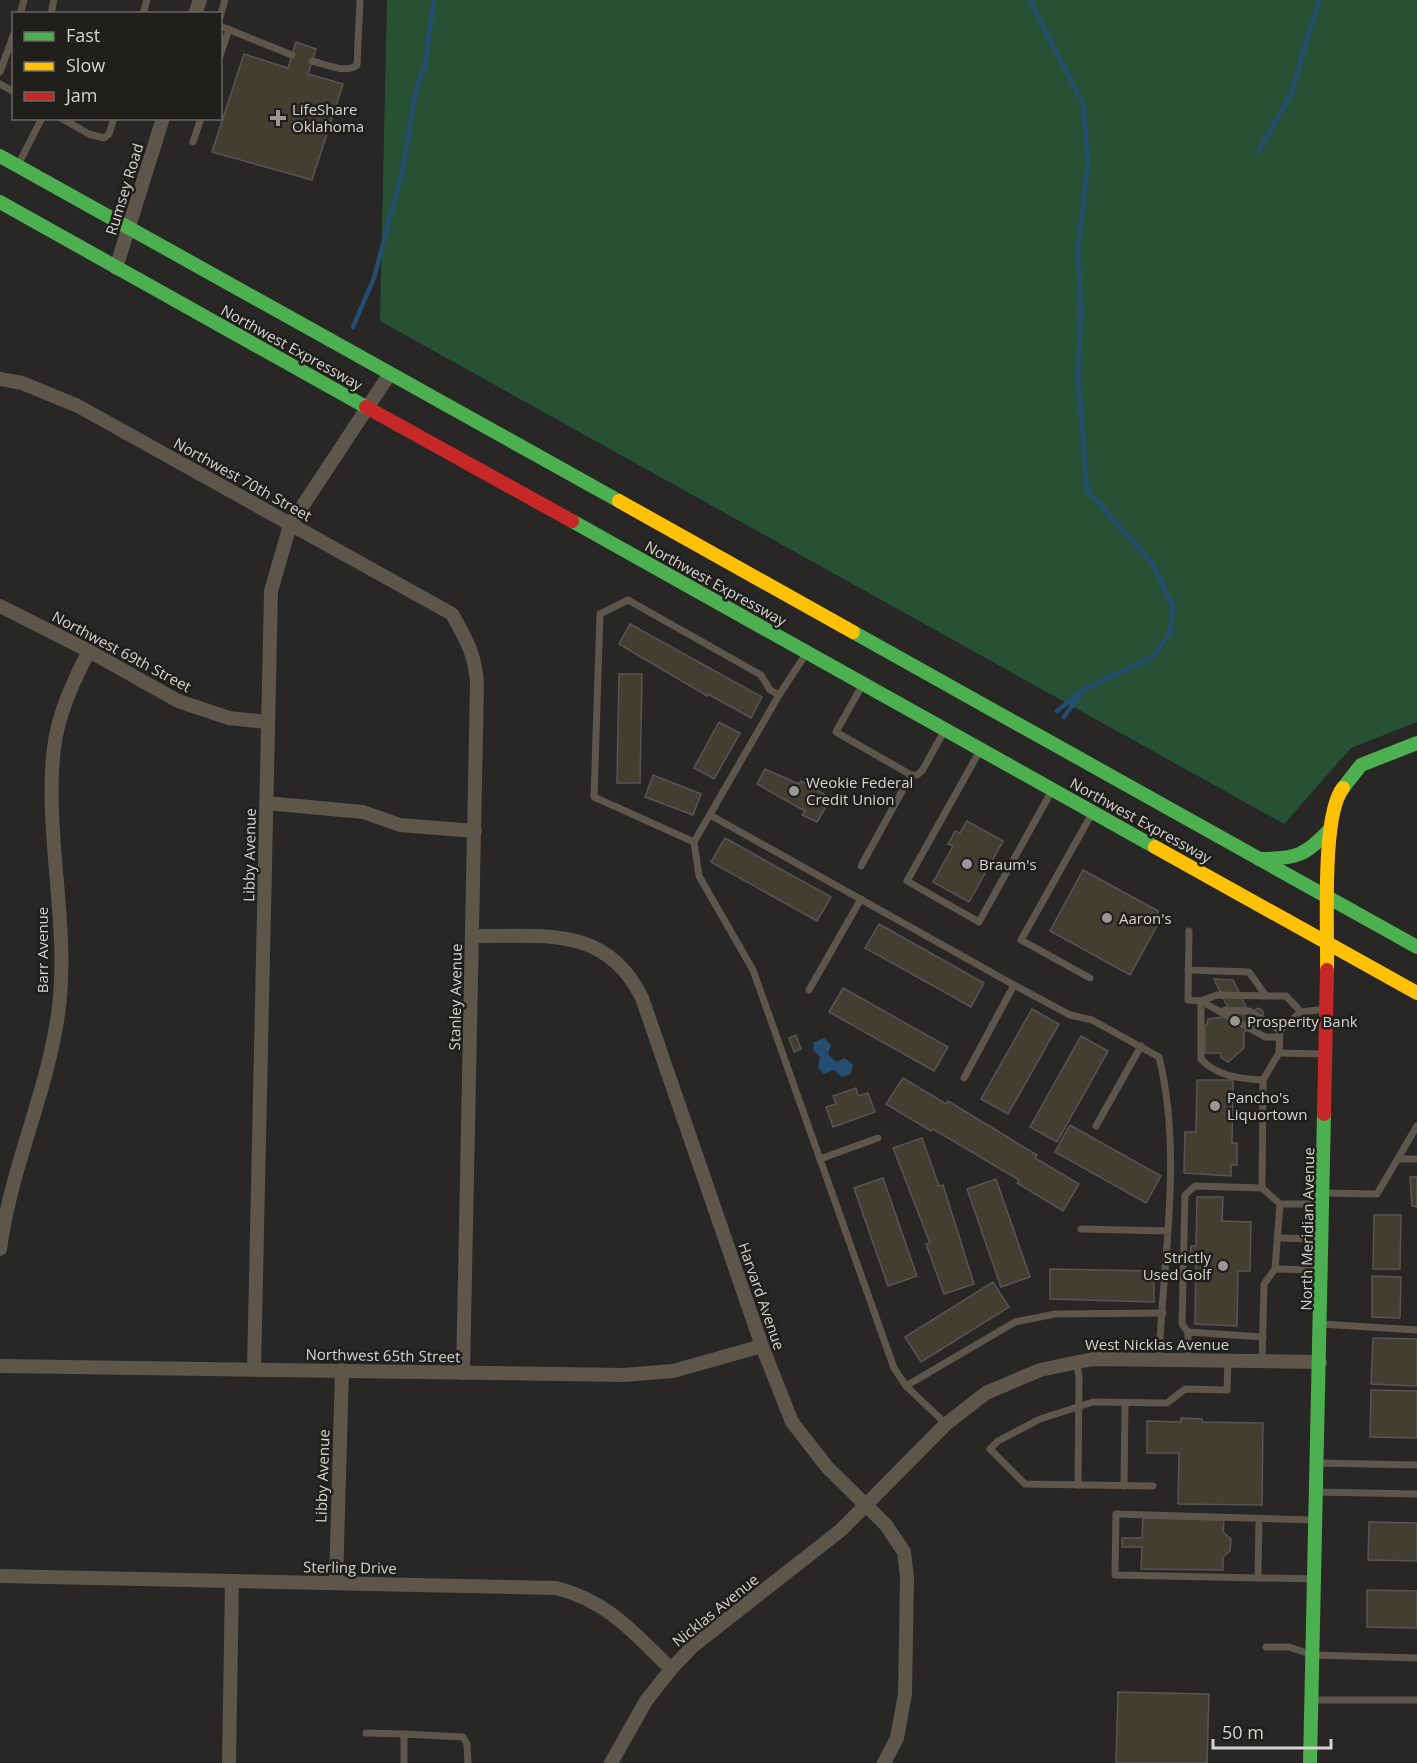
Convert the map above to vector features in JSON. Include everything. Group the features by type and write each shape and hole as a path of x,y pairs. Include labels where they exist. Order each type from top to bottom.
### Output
{"main road":[{"name":"Northwest Expressway","path":"0,156 825,623 1417,947"},
{"name":"Northwest Expressway","path":"0,202 368,409 810,649 862,684 1417,993"},
{"name":"North Meridian Avenue","path":"1310,1763 1324,1199 1330,829 1338,794 1361,765 1417,743"},
{"path":"1259,859 1289,859 1303,856 1330,829"}],"street":[{"name":"Rumsey Road","path":"116,268 162,120"},
{"name":"Libby Avenue","path":"254,1369 271,591 290,525 368,409 388,375"},
{"name":"Northwest 70th Street","path":"0,379 22,383 78,406 452,614 459,627"},
{"name":"Northwest 69th Street","path":"0,606 89,651 178,701 229,718 267,722"},
{"name":"Stanley Avenue","path":"459,627 469,641 477,667 463,1373"},
{"name":"Barr Avenue","path":"0,1249 10,1194 43,1081 59,1006 60,929 53,800 54,747 67,699 89,651"},
{"path":"266,803 363,812 400,825 475,831"},
{"name":"Harvard Avenue","path":"472,936 574,938 606,952 633,979 642,998 762,1346 792,1422 827,1467 898,1540 906,1564 903,1705 897,1738 884,1763"},
{"name":"Northwest 65th Street","path":"0,1366 648,1375 700,1365 762,1346"},
{"name":"West Nicklas Avenue","path":"866,1505 946,1424 973,1402 1000,1385 1040,1370 1076,1361 1110,1358 1320,1362"},
{"name":"Libby Avenue","path":"336,1583 342,1370"},
{"name":"Nicklas Avenue","path":"611,1763 630,1726 671,1669 717,1625 813,1553 866,1505"},
{"name":"Sterling Drive","path":"0,1576 556,1588 579,1594 601,1605 622,1621 671,1669"},
{"path":"229,1763 232,1581"}],"lane":[{"path":"312,61 344,69 354,68 357,65 360,0"},
{"path":"222,27 292,55"},
{"path":"222,50 229,30"},
{"path":"0,72 12,39"},
{"path":"18,166 41,120"},
{"path":"64,120 89,134 104,138 109,134 113,120"},
{"path":"193,142 200,120"},
{"path":"694,842 594,797 600,614 628,600 761,675 770,690 779,695"},
{"path":"810,649 779,695 694,842 699,876 753,970 894,1368 906,1386 946,1424"},
{"path":"862,684 836,732 911,775 917,775 922,771 945,730"},
{"path":"981,750 908,881 979,922 1052,789"},
{"path":"861,866 911,775"},
{"path":"1090,978 1021,940 1092,812"},
{"path":"710,815 1014,985 1070,1015 1092,1020 1159,1056 1168,1095 1167,1231 1159,1358"},
{"path":"809,990 861,899"},
{"path":"1189,931 1188,1000 1201,1001 1222,1010 1265,1037 1280,1034 1301,1012 1328,1009"},
{"path":"1188,970 1249,972 1266,996"},
{"path":"964,1078 1014,985"},
{"path":"1201,1001 1217,995 1286,996 1301,1012"},
{"path":"1201,1001 1201,1059 1216,1070 1240,1079 1263,1080"},
{"path":"1222,1010 1249,1011 1280,1034"},
{"path":"1262,1188 1263,1080 1279,1053 1280,1034"},
{"path":"1096,1126 1141,1046"},
{"path":"1279,1053 1327,1054"},
{"path":"1188,1359 1188,1332 1182,1324 1185,1195 1195,1186 1262,1188 1280,1204 1377,1194 1417,1126"},
{"path":"820,1159 878,1138"},
{"path":"1398,1159 1417,1159"},
{"path":"1262,1361 1264,1284 1275,1269 1280,1204"},
{"path":"1081,1229 1167,1231"},
{"path":"1277,1238 1323,1239"},
{"path":"1275,1269 1322,1270"},
{"path":"906,1386 1015,1322 1055,1314 1163,1313"},
{"path":"1321,1324 1417,1330"},
{"path":"1188,1332 1263,1337"},
{"path":"1153,1486 1025,1484 990,1449 998,1441 1040,1419 1093,1402 1167,1403 1185,1389 1227,1390 1228,1360"},
{"path":"1076,1361 1079,1376 1078,1485"},
{"path":"1124,1486 1125,1403"},
{"path":"1317,1463 1417,1465"},
{"path":"1317,1492 1417,1494"},
{"path":"1315,1580 1115,1575 1115,1565 1116,1514 1316,1520"},
{"path":"1258,1578 1259,1519"},
{"path":"1266,1647 1289,1647 1313,1655 1417,1658"},
{"path":"1312,1700 1417,1700"},
{"path":"366,1733 463,1737 467,1744 468,1763"},
{"path":"404,1734 404,1763"}],"green space":[{"path":"387,0 1417,0 1417,722 1351,748 1284,824 380,321"}],"water":[{"path":"824,1038 831,1045 828,1054 836,1062 845,1058 853,1065 851,1074 842,1077 834,1070 824,1074 818,1068 820,1057 813,1050 814,1042"}],"building":[{"name":"LifeShare Oklahoma","path":"296,42 316,49 308,74 343,84 312,180 212,152 244,54 288,68"},
{"path":"630,624 762,697 751,718 708,694 707,696 619,644"},
{"path":"619,674 642,674 640,783 617,783"},
{"path":"719,722 740,733 714,779 694,768"},
{"name":"Weokie Federal Credit Union","path":"765,769 799,784 801,781 831,798 817,822 802,815 805,811 757,784"},
{"path":"653,775 701,794 693,815 645,797"},
{"name":"Braum's","path":"967,821 1003,841 969,902 933,882 953,846 948,844 955,831 960,833"},
{"path":"725,838 831,897 817,921 711,862"},
{"name":"Aaron's","path":"1083,870 1158,911 1157,926 1130,975 1050,931"},
{"path":"879,924 984,983 971,1007 865,948"},
{"name":"Prosperity Bank","path":"1214,979 1233,980 1249,1013 1258,1008 1263,1011 1262,1022 1244,1032 1244,1048 1228,1062 1221,1057 1221,1053 1205,1053 1205,1025 1208,1019 1232,1016"},
{"path":"843,988 948,1047 934,1071 829,1012"},
{"path":"1032,1009 1059,1024 1008,1114 981,1099"},
{"path":"796,1035 801,1049 794,1052 789,1038"},
{"path":"1081,1036 1108,1051 1057,1142 1030,1127"},
{"path":"903,1078 946,1104 948,1101 1037,1155 1035,1158 1079,1184 1063,1211 1017,1183 1019,1180 886,1104"},
{"name":"Pancho's Liquortown","path":"1197,1080 1233,1080 1232,1143 1237,1143 1237,1165 1231,1165 1231,1176 1184,1173 1185,1132 1196,1132"},
{"path":"856,1088 858,1096 868,1093 875,1112 833,1127 826,1107 836,1104 833,1096"},
{"path":"1070,1125 1161,1176 1146,1203 1055,1152"},
{"path":"922,1138 939,1186 943,1185 974,1284 944,1294 926,1244 930,1243 893,1148"},
{"path":"1410,1177 1417,1177 1417,1207 1412,1206"},
{"path":"883,1178 917,1276 888,1286 854,1188"},
{"path":"996,1179 1030,1277 1001,1287 967,1189"},
{"name":"Strictly Used Golf","path":"1197,1197 1223,1197 1222,1221 1251,1222 1250,1271 1238,1271 1237,1326 1195,1324 1196,1260 1190,1260 1191,1246 1196,1246"},
{"path":"1374,1215 1401,1215 1400,1269 1373,1269"},
{"path":"1050,1269 1154,1271 1154,1302 1050,1299"},
{"path":"1372,1276 1401,1277 1400,1318 1372,1317"},
{"path":"993,1282 1009,1307 921,1362 905,1337"},
{"path":"1373,1338 1417,1339 1417,1386 1371,1384"},
{"path":"1371,1390 1417,1391 1417,1438 1370,1437"},
{"path":"1181,1418 1202,1419 1202,1422 1263,1423 1262,1505 1178,1504 1179,1453 1147,1453 1147,1421 1181,1422"},
{"path":"1143,1518 1224,1520 1223,1532 1231,1539 1230,1551 1223,1557 1223,1570 1141,1569 1142,1547 1122,1547 1122,1538 1142,1538"},
{"path":"1369,1522 1417,1523 1417,1561 1368,1560"},
{"path":"1367,1590 1417,1591 1417,1628 1367,1627"},
{"path":"1118,1692 1209,1694 1207,1763 1116,1763"}],"waterway":[{"path":"353,327 374,278 403,168 416,90 425,65 434,0"},
{"path":"1029,0 1083,103 1088,162 1078,251 1081,311 1078,377 1087,490 1153,564 1173,607 1170,633 1152,657 1085,689 1057,711"},
{"path":"1258,152 1291,94 1319,0"},
{"path":"1064,717 1080,695"}],"traffic: fast":[{"path":"0,156 619,501"},
{"path":"0,202 366,407"},
{"path":"572,521 1155,847"},
{"path":"853,632 1417,947"},
{"path":"1343,788 1361,765 1417,743"},
{"path":"1259,859 1291,857 1299,854 1314,845 1330,829"},
{"path":"1310,1763 1324,1114"}],"traffic: slow":[{"path":"619,501 853,632"},
{"path":"1327,970 1327,874 1331,822 1336,802 1343,788"},
{"path":"1155,847 1417,993"}],"traffic: jam":[{"path":"366,407 572,521"},
{"path":"1324,1114 1327,970"}],"place":[{"name":"LifeShare Oklahoma","path":"278,118"},
{"name":"Weokie Federal Credit Union","path":"794,791"},
{"name":"Braum's","path":"967,864"},
{"name":"Aaron's","path":"1107,918"},
{"name":"Prosperity Bank","path":"1235,1021"},
{"name":"Pancho's Liquortown","path":"1215,1106"},
{"name":"Strictly Used Golf","path":"1223,1266"}]}
